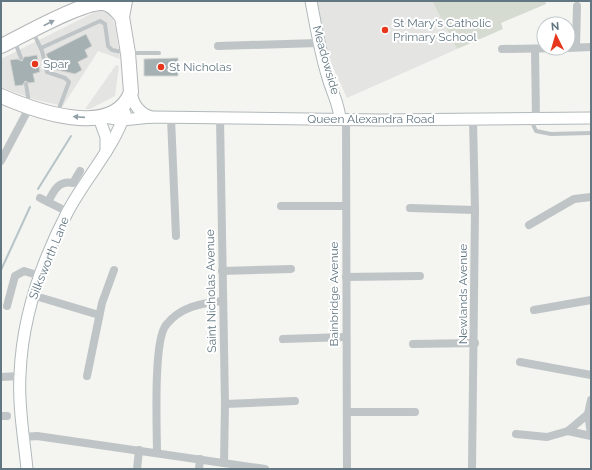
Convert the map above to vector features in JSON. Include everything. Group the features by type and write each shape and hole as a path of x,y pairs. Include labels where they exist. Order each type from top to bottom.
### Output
{"highway":[{"path":"1,96 29,108 56,114 101,118 117,110 130,95 128,53 122,17 125,1"},
{"path":"1,46 84,5 104,3 116,10 122,17"}],"street":[{"name":"Meadowside","path":"311,1 318,43 343,119"},
{"path":"576,16 577,6"},
{"path":"218,46 318,43"},
{"path":"576,48 591,47"},
{"path":"502,49 535,49 534,119"},
{"path":"130,95 140,111 151,117"},
{"name":"Silksworth Lane","path":"27,469 23,436 20,376 22,352 32,295 68,212 115,140 123,120 130,95"},
{"path":"1,161 29,108"},
{"name":"Queen Alexandra Road","path":"101,118 123,120 151,117 473,120 591,118"},
{"path":"101,118 106,137 106,152"},
{"path":"171,118 176,236"},
{"name":"Saint Nicholas Avenue","path":"220,118 225,404 224,463"},
{"name":"Bainbridge Avenue","path":"343,119 346,206 347,469"},
{"name":"Newlands Avenue","path":"472,469 475,343 473,120"},
{"path":"68,212 44,200 62,183 73,183 80,171"},
{"path":"529,225 574,199 591,197"},
{"path":"281,206 346,206"},
{"path":"410,208 475,210"},
{"path":"222,271 291,269"},
{"path":"87,376 99,315 114,270"},
{"path":"7,306 15,276 24,271 40,276"},
{"path":"346,277 420,276"},
{"path":"32,295 99,315"},
{"path":"534,310 591,300"},
{"path":"157,453 159,345 165,326 182,310 202,303 223,301"},
{"path":"283,339 346,337"},
{"path":"413,344 475,343"},
{"path":"520,362 591,375"},
{"path":"1,377 20,376"},
{"path":"568,431 591,435 588,414 591,400"},
{"path":"225,404 295,401"},
{"path":"347,412 415,412"},
{"path":"516,434 547,437 568,431 588,414"},
{"path":"23,436 37,436 265,469"},
{"path":"137,469 139,450"},
{"path":"199,469 200,459"}],"lane":[{"path":"41,48 100,21 105,24 109,49 128,53 159,53"},
{"path":"33,31 41,48 47,72 65,78 69,82 56,114"},
{"path":"14,40 21,58"},
{"path":"26,84 29,95 29,108"},
{"path":"534,119 536,131 552,134 591,133"}],"shaded area":[{"name":"St Mary's Catholic Primary School","path":"317,1 432,1 457,49 347,98 327,54"},
{"path":"432,1 545,1 546,4 501,23 503,29 457,49"},
{"path":"104,10 112,16 120,59 98,51 63,106 36,100 1,87 1,59 97,11"},
{"path":"116,65 119,66 115,96 90,109 85,109"}],"building":[{"path":"86,34 92,46 85,50 88,57 78,62 82,70 75,74 53,69 46,54"},
{"path":"37,55 40,72 33,74 35,82 29,83 25,81 23,85 15,86 10,60 17,59 22,61 24,57"},
{"name":"St Nicholas","path":"178,58 178,76 144,76 144,59"}],"waterway":[{"path":"38,189 71,136"},
{"path":"1,270 30,207"}],"place":[{"name":"St Mary's Catholic Primary School","path":"385,30"},
{"name":"Spar","path":"35,64"},
{"name":"St Nicholas","path":"161,67"}]}
